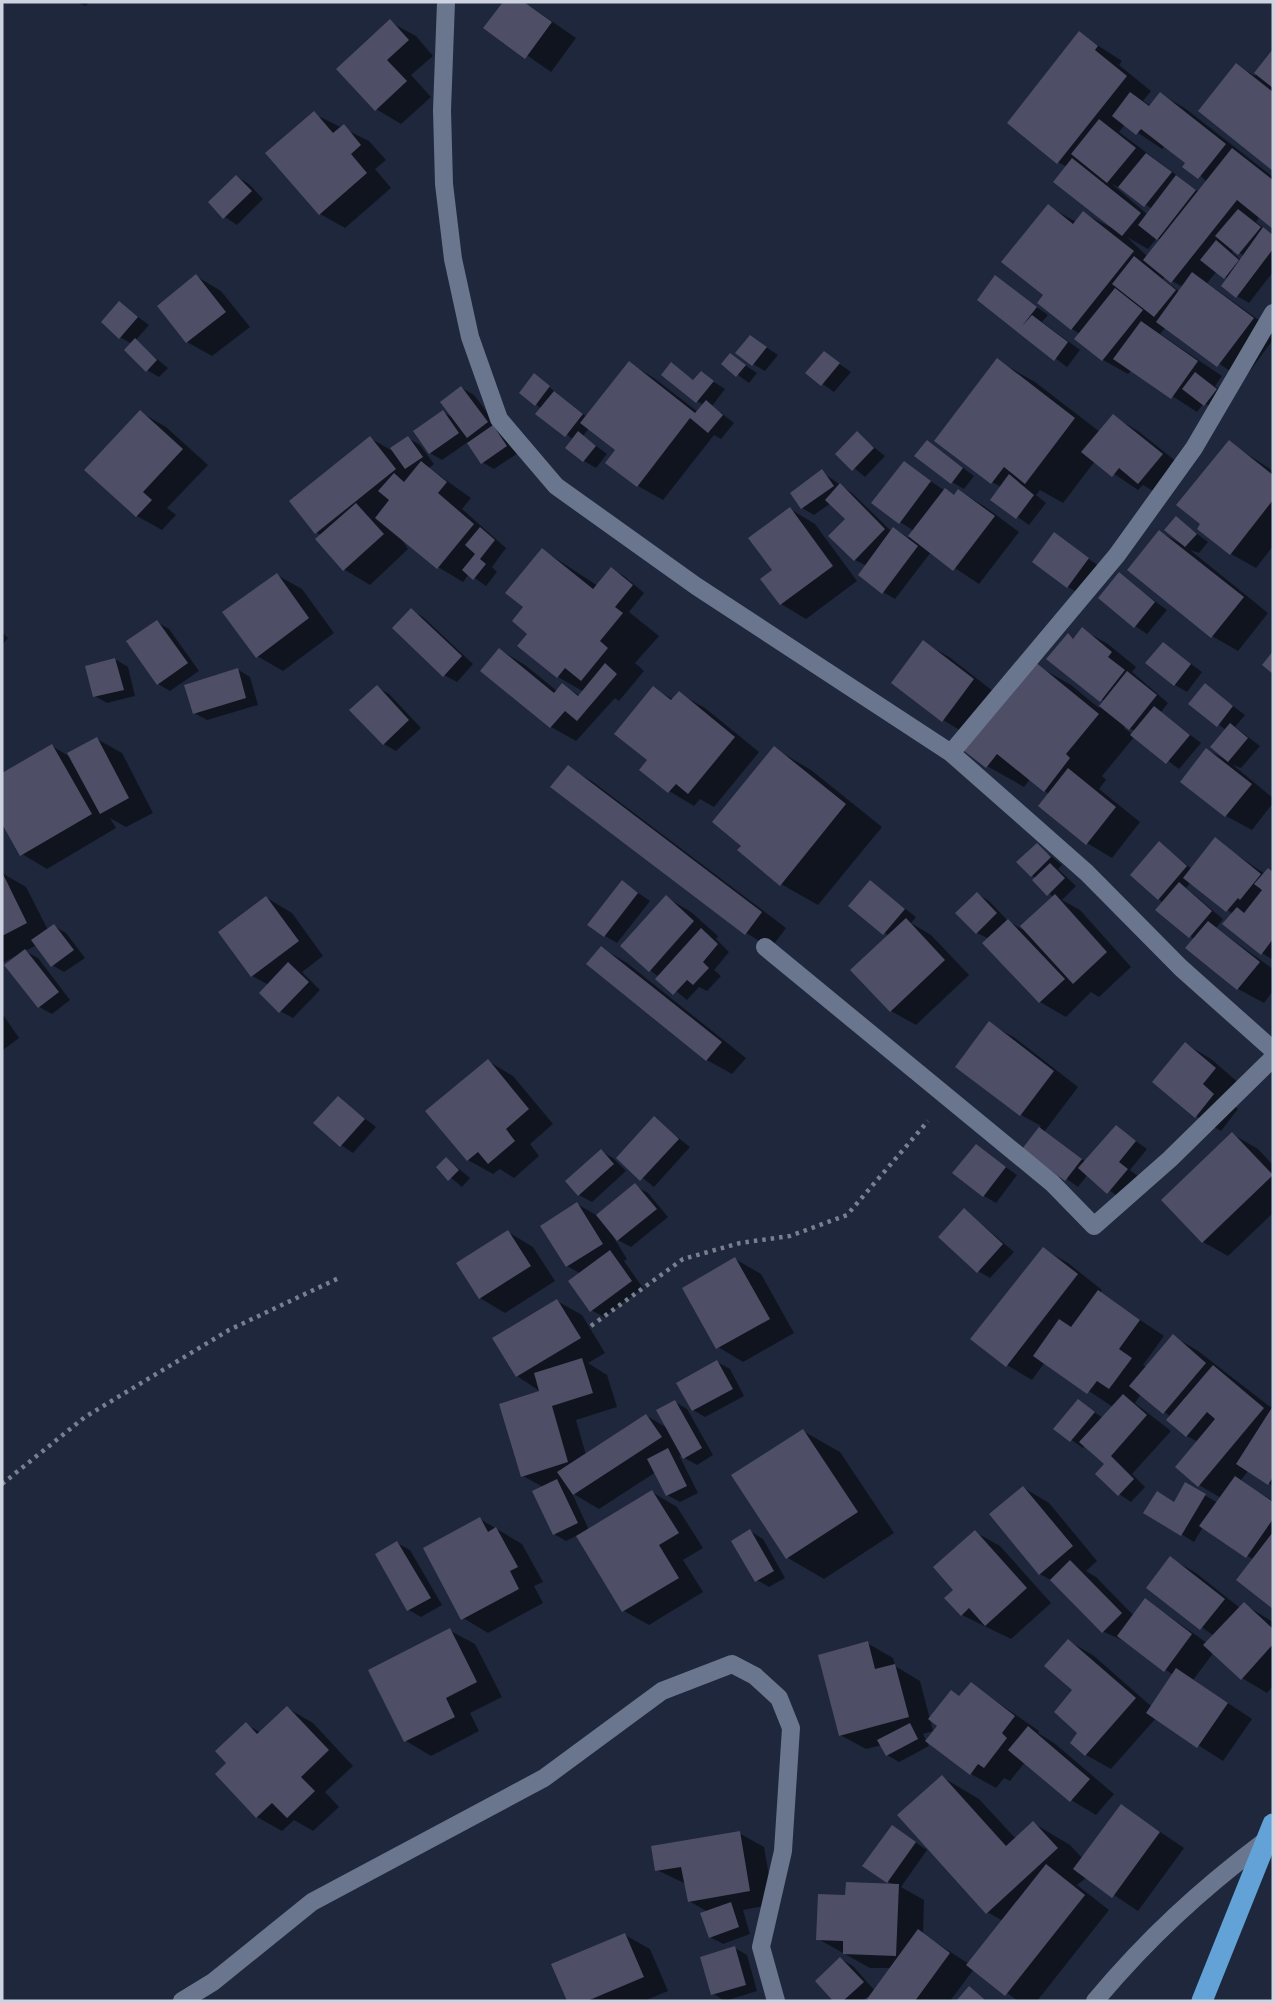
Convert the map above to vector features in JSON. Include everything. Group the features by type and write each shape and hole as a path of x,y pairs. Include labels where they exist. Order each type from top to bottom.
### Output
{"highway":[{"path":"1202,2001 1269,1832"}],"street":[{"path":"446,2 442,110 444,184 453,259 470,337 499,419 556,486 696,586 951,753 1087,873 1181,968 1273,1050"},
{"path":"951,753 1117,555 1194,448 1273,313"},
{"path":"765,947 1052,1183 1094,1226 1170,1159 1273,1058"},
{"path":"182,2001 213,1982 312,1902 544,1778 662,1691 732,1664 755,1676 779,1698 791,1728 783,1851 761,1947 776,2001"},
{"path":"1095,2001 1138,1951 1203,1887 1269,1832"}],"path":[{"path":"591,1326 683,1259 740,1243 790,1236 847,1215 948,1099"},
{"path":"2,1484 85,1417 229,1330 341,1277"}],"building":[{"path":"503,2 524,2 552,22 525,59 483,28"},
{"path":"390,19 409,40 387,60 407,81 375,111 336,69"},
{"path":"1079,31 1098,46 1095,50 1127,76 1057,164 1007,123"},
{"path":"1273,49 1273,88 1254,73"},
{"path":"1236,63 1273,92 1273,171 1198,111"},
{"path":"1130,92 1149,106 1160,92 1226,144 1198,179 1182,167 1185,163 1141,129 1136,135 1112,116"},
{"path":"314,111 333,133 344,124 361,145 351,154 367,173 319,215 265,153"},
{"path":"1099,119 1136,148 1107,183 1071,154"},
{"path":"1232,148 1273,180 1273,229 1237,200 1171,283 1143,260"},
{"path":"1146,153 1172,172 1144,207 1118,187"},
{"path":"1072,158 1141,213 1122,236 1053,182"},
{"path":"236,175 252,191 223,219 208,202"},
{"path":"1176,175 1196,190 1157,240 1138,225"},
{"path":"1048,204 1073,224 1083,211 1134,251 1071,330 1037,303 1043,295 1001,262"},
{"path":"1238,209 1261,227 1238,255 1215,236"},
{"path":"1263,227 1273,235 1273,249 1236,298 1221,286"},
{"path":"1216,240 1239,260 1224,279 1200,260"},
{"path":"1134,256 1176,290 1154,317 1112,284"},
{"path":"1192,272 1254,318 1217,367 1156,322"},
{"path":"196,274 226,312 186,343 157,306"},
{"path":"995,275 1037,307 1022,326 1032,315 1068,342 1054,361 977,300"},
{"path":"1115,288 1143,310 1102,361 1074,339"},
{"path":"119,301 138,317 119,339 101,322"},
{"path":"1141,321 1198,361 1171,399 1113,359"},
{"path":"750,335 767,347 752,366 735,353"},
{"path":"135,338 157,360 146,372 124,350"},
{"path":"824,351 840,363 821,386 805,373"},
{"path":"730,353 746,365 736,377 721,364"},
{"path":"997,358 1075,418 1025,484 1004,467 991,484 934,441"},
{"path":"629,361 695,413 706,400 723,415 708,433 690,418 637,487 605,463 615,450 580,423"},
{"path":"671,362 693,380 701,371 714,381 696,403 661,375"},
{"path":"1195,372 1217,389 1204,406 1182,389"},
{"path":"534,373 550,386 535,406 519,393"},
{"path":"461,386 488,422 467,438 440,402"},
{"path":"554,391 583,414 565,437 535,414"},
{"path":"140,410 183,449 143,492 152,500 136,517 84,470"},
{"path":"443,410 459,433 429,454 413,431"},
{"path":"1113,414 1163,454 1138,484 1119,468 1112,477 1081,452"},
{"path":"493,425 507,446 481,464 467,443"},
{"path":"578,431 596,446 583,462 565,448"},
{"path":"857,431 874,448 852,471 835,454"},
{"path":"370,436 396,469 315,534 289,501"},
{"path":"408,436 423,457 405,469 390,448"},
{"path":"927,440 963,468 951,484 914,456"},
{"path":"1229,440 1273,475 1273,500 1230,555 1197,529 1200,524 1176,505"},
{"path":"421,461 447,482 438,493 474,524 437,569 375,518 389,500 378,491 394,473 404,482"},
{"path":"904,461 931,481 899,524 871,503"},
{"path":"822,469 834,486 801,509 790,493"},
{"path":"1009,474 1034,495 1016,519 990,500"},
{"path":"840,483 885,529 854,561 828,536 845,519 825,500"},
{"path":"945,488 954,495 958,489 995,516 953,571 908,536"},
{"path":"356,503 384,534 343,571 315,539"},
{"path":"790,507 833,566 780,605 760,579 772,570 748,538"},
{"path":"1176,516 1197,534 1185,547 1164,530"},
{"path":"480,527 495,540 480,559 486,564 473,580 462,570 475,554 465,545"},
{"path":"893,527 918,546 882,594 858,575"},
{"path":"1159,530 1244,597 1211,638 1127,570"},
{"path":"1054,532 1089,558 1067,588 1032,562"},
{"path":"542,548 593,589 611,567 633,585 615,607 623,613 600,641 608,648 581,681 565,668 557,678 517,646 527,634 512,621 523,607 505,593"},
{"path":"1119,572 1155,602 1134,628 1098,598"},
{"path":"277,573 309,618 256,658 222,612"},
{"path":"411,608 462,656 443,677 392,628"},
{"path":"157,620 188,663 157,685 126,641"},
{"path":"1082,627 1112,652 1108,657 1125,670 1100,702 1046,659 1068,633 1073,639"},
{"path":"923,640 974,679 942,722 891,683"},
{"path":"1163,642 1191,664 1174,686 1145,663"},
{"path":"499,648 554,693 562,683 578,696 605,663 617,674 577,721 565,711 550,728 480,671"},
{"path":"1273,651 1273,674 1262,665"},
{"path":"115,658 124,690 93,697 85,666"},
{"path":"1034,661 1099,714 1066,754 1070,758 1044,792 997,754 986,768 963,750"},
{"path":"238,668 246,698 193,714 184,685"},
{"path":"1127,671 1157,695 1129,730 1099,706"},
{"path":"1205,683 1233,706 1217,727 1188,704"},
{"path":"377,685 409,720 383,745 349,710"},
{"path":"653,686 671,700 679,691 735,737 688,794 676,784 668,793 639,770 647,760 614,734"},
{"path":"1154,706 1190,735 1166,764 1130,735"},
{"path":"1230,723 1248,738 1228,762 1210,747"},
{"path":"97,737 129,798 100,814 67,753"},
{"path":"52,744 92,814 20,856 2,824 2,773"},
{"path":"774,746 846,804 780,886 737,850 741,846 712,822"},
{"path":"1206,748 1252,784 1225,817 1180,782"},
{"path":"568,765 762,912 745,935 550,787"},
{"path":"1068,768 1116,807 1086,845 1038,806"},
{"path":"1215,837 1261,874 1240,900 1238,898 1226,912 1183,878"},
{"path":"1159,841 1187,866 1158,900 1130,875"},
{"path":"1037,843 1051,857 1031,877 1016,862"},
{"path":"1050,863 1065,878 1047,896 1032,880"},
{"path":"1268,868 1273,872 1273,939 1261,955 1222,924 1237,907 1244,913 1262,890 1254,884"},
{"path":"2,872 27,923 2,936"},
{"path":"622,880 638,893 604,937 587,925"},
{"path":"870,880 905,909 883,935 848,906"},
{"path":"1179,882 1212,911 1189,938 1155,910"},
{"path":"977,892 997,913 976,934 955,913"},
{"path":"1055,894 1107,952 1073,984 1020,926"},
{"path":"666,895 694,921 649,972 620,946"},
{"path":"266,896 299,941 251,977 218,932"},
{"path":"906,918 945,960 890,1012 850,970"},
{"path":"1008,919 1065,979 1039,1003 982,943"},
{"path":"1208,921 1260,962 1237,990 1185,948"},
{"path":"54,924 74,950 51,967 31,940"},
{"path":"701,928 718,944 703,962 709,968 693,985 687,980 673,995 655,979"},
{"path":"601,946 722,1042 706,1061 586,964"},
{"path":"25,949 59,992 38,1008 4,965"},
{"path":"288,962 309,982 279,1013 259,993"},
{"path":"989,1021 1054,1071 1020,1116 955,1067"},
{"path":"1185,1042 1216,1068 1203,1084 1214,1094 1195,1118 1152,1082"},
{"path":"488,1059 529,1109 506,1129 515,1141 488,1164 478,1152 467,1161 425,1111"},
{"path":"338,1096 365,1119 340,1147 313,1123"},
{"path":"654,1116 679,1139 640,1181 616,1158"},
{"path":"1116,1125 1136,1141 1119,1162 1128,1169 1107,1194 1078,1168"},
{"path":"1039,1127 1082,1159 1065,1181 1022,1149"},
{"path":"1232,1132 1273,1175 1202,1243 1161,1200"},
{"path":"976,1144 1006,1167 983,1197 952,1173"},
{"path":"601,1149 614,1164 578,1196 565,1181"},
{"path":"446,1157 459,1170 448,1181 436,1167"},
{"path":"635,1183 657,1209 617,1241 596,1215"},
{"path":"577,1202 603,1244 566,1267 540,1226"},
{"path":"964,1208 1003,1244 977,1273 938,1237"},
{"path":"508,1230 531,1266 479,1299 456,1263"},
{"path":"1043,1247 1078,1274 1006,1367 970,1339"},
{"path":"610,1250 632,1281 590,1312 568,1281"},
{"path":"735,1257 770,1319 716,1349 682,1288"},
{"path":"1098,1290 1140,1320 1119,1349 1132,1358 1109,1389 1097,1381 1087,1394 1033,1356 1059,1319 1071,1327"},
{"path":"557,1299 581,1338 516,1377 492,1338"},
{"path":"1173,1334 1206,1363 1163,1414 1129,1386"},
{"path":"582,1358 593,1393 552,1406 568,1462 521,1477 499,1404 539,1391 534,1373"},
{"path":"717,1360 733,1389 692,1411 676,1383"},
{"path":"1213,1365 1264,1408 1198,1487 1175,1467 1215,1419 1207,1412 1186,1437 1166,1420"},
{"path":"1123,1394 1147,1415 1111,1456 1134,1479 1118,1496 1095,1474 1104,1464 1079,1442"},
{"path":"1078,1399 1095,1412 1070,1442 1053,1429"},
{"path":"675,1400 702,1448 683,1459 656,1410"},
{"path":"1273,1406 1273,1477 1268,1485 1236,1464"},
{"path":"646,1414 662,1437 573,1495 557,1472"},
{"path":"803,1429 858,1512 786,1559 731,1475"},
{"path":"668,1448 687,1486 666,1496 647,1459"},
{"path":"1235,1476 1273,1502 1273,1519 1246,1558 1199,1526"},
{"path":"557,1479 578,1523 553,1535 532,1491"},
{"path":"1185,1482 1206,1494 1181,1536 1143,1513 1157,1491 1174,1502"},
{"path":"1023,1486 1073,1546 1039,1575 989,1514"},
{"path":"652,1490 679,1533 659,1545 679,1578 622,1612 576,1536"},
{"path":"480,1517 488,1532 496,1527 518,1567 510,1571 519,1589 461,1620 423,1548"},
{"path":"750,1529 774,1571 755,1582 731,1541"},
{"path":"975,1530 1027,1588 985,1626 969,1608 961,1616 944,1598 953,1590 933,1567"},
{"path":"1273,1532 1273,1609 1236,1580"},
{"path":"397,1541 431,1598 407,1611 375,1554"},
{"path":"1170,1556 1225,1599 1200,1630 1146,1588"},
{"path":"1070,1560 1122,1613 1102,1633 1050,1580"},
{"path":"1145,1598 1192,1634 1164,1672 1117,1636"},
{"path":"1244,1602 1273,1629 1273,1644 1241,1680 1203,1645"},
{"path":"450,1628 477,1682 446,1698 455,1717 404,1742 368,1670"},
{"path":"1068,1639 1136,1698 1085,1756 1070,1743 1077,1733 1054,1712 1072,1690 1044,1666"},
{"path":"868,1641 875,1669 895,1664 909,1717 839,1736 818,1655"},
{"path":"1176,1668 1228,1703 1197,1748 1146,1713"},
{"path":"971,1682 1015,1716 1002,1733 1007,1738 984,1768 978,1764 970,1775 925,1741 937,1726 928,1719 951,1690 959,1696"},
{"path":"287,1706 329,1750 301,1777 315,1791 287,1818 272,1803 256,1818 215,1774 226,1763 215,1751 246,1722 257,1734"},
{"path":"910,1723 918,1739 886,1756 877,1740"},
{"path":"1028,1726 1090,1779 1070,1802 1008,1750"},
{"path":"942,1775 1006,1846 1033,1821 1058,1848 986,1914 897,1815"},
{"path":"1121,1804 1160,1832 1112,1898 1073,1869"},
{"path":"892,1825 916,1842 887,1883 862,1866"},
{"path":"740,1831 750,1891 688,1902 681,1867 655,1871 651,1846"},
{"path":"1046,1864 1085,1895 1005,1996 966,1965"},
{"path":"846,1882 899,1884 896,1956 843,1954 843,1941 816,1940 818,1894 845,1895"},
{"path":"731,1902 739,1927 709,1938 700,1913"},
{"path":"918,1929 950,1953 915,2001 867,1999"},
{"path":"625,1933 644,1977 587,2001 567,2001 551,1964"},
{"path":"735,1946 746,1985 711,1995 700,1957"},
{"path":"840,1957 864,1982 843,2001 833,2001 815,1981"},
{"path":"969,1986 984,1999 983,2001 956,2001"}]}
